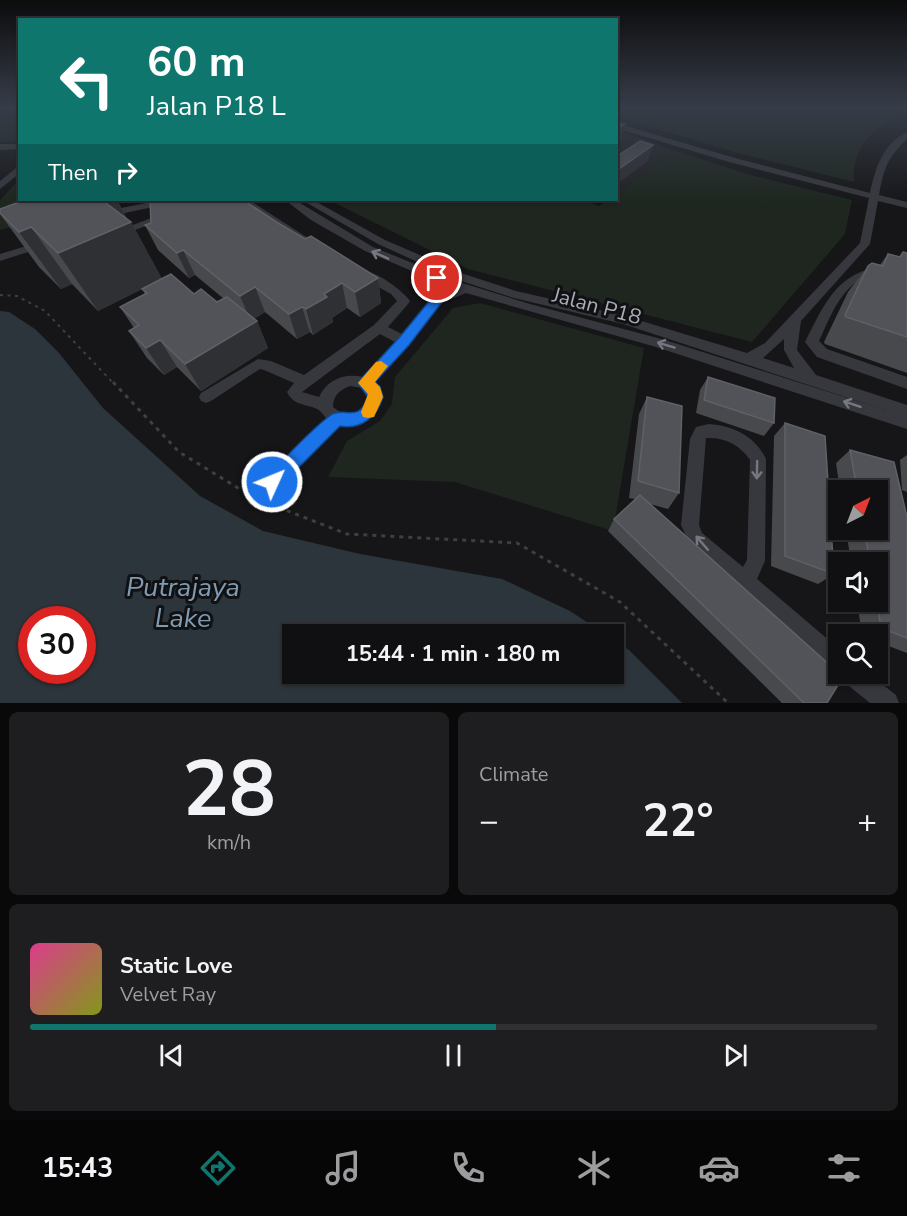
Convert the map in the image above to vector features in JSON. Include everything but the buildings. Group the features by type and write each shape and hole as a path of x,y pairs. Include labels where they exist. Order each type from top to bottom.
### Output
{"street":[{"path":"662,139 732,160 907,205"},
{"path":"750,357 770,346 798,313 865,244 880,167 889,152 902,139"},
{"path":"0,147 18,146"},
{"path":"0,186 18,170"},
{"path":"93,220 119,210 168,201"},
{"path":"107,237 176,213 173,201"},
{"path":"245,201 321,249"},
{"name":"Jalan P18","path":"290,201 317,220 375,254 465,289 623,332 907,423"},
{"name":"Jalan P18","path":"312,201 343,222 410,257 459,276 514,294 610,316 750,357 907,411"},
{"path":"0,258 49,241"},
{"path":"325,404 306,400 296,395 297,388 379,328 404,301 395,291 356,270"},
{"path":"907,281 873,272 863,274 845,285 812,342 822,353 907,383"},
{"path":"437,278 437,300"},
{"path":"832,279 845,285"},
{"path":"366,383 437,300 465,289"},
{"path":"798,313 824,321"},
{"path":"798,313 789,340 790,353 796,363 814,379"},
{"path":"379,328 404,341"},
{"path":"206,397 258,364 306,382"},
{"path":"350,380 366,383 375,391 376,397 372,409 360,418 337,419 328,413 325,404 329,391 350,380"},
{"path":"256,498 337,419"},
{"path":"746,581 756,561 758,459 752,447 740,439 713,430 701,432 698,439 690,525 696,539 828,653"},
{"path":"864,684 888,703"}],"path":[{"path":"0,295 17,296 45,311 179,452 256,498 347,534 517,543 620,602 728,703"}],"shaded area":[{"path":"0,139 18,139 18,141 0,142"},
{"path":"618,139 642,139 673,150 618,192"},
{"path":"690,139 867,139 857,158 854,182"},
{"path":"673,150 747,174 852,200 845,234 752,342 468,269 331,201 586,201 599,206 606,201 618,201 618,192"},
{"path":"18,181 18,201 116,201 0,230 0,200"},
{"path":"480,303 644,348 613,531 455,482 328,477 347,441 380,421 392,404 395,377 453,308"}],"water":[{"name":"Putrajaya Lake","path":"0,311 9,312 35,329 59,353 103,408 200,496 263,531 360,554 502,579 570,611 590,624 282,624 282,684 624,684 624,647 682,703 0,703"}],"slow traffic":[{"path":"368,412 372,409 376,397 375,391 366,383 381,366"}],"route":[{"path":"272,482 337,419 360,418 372,409 375,403 375,391 366,383 437,300 437,278"}]}
